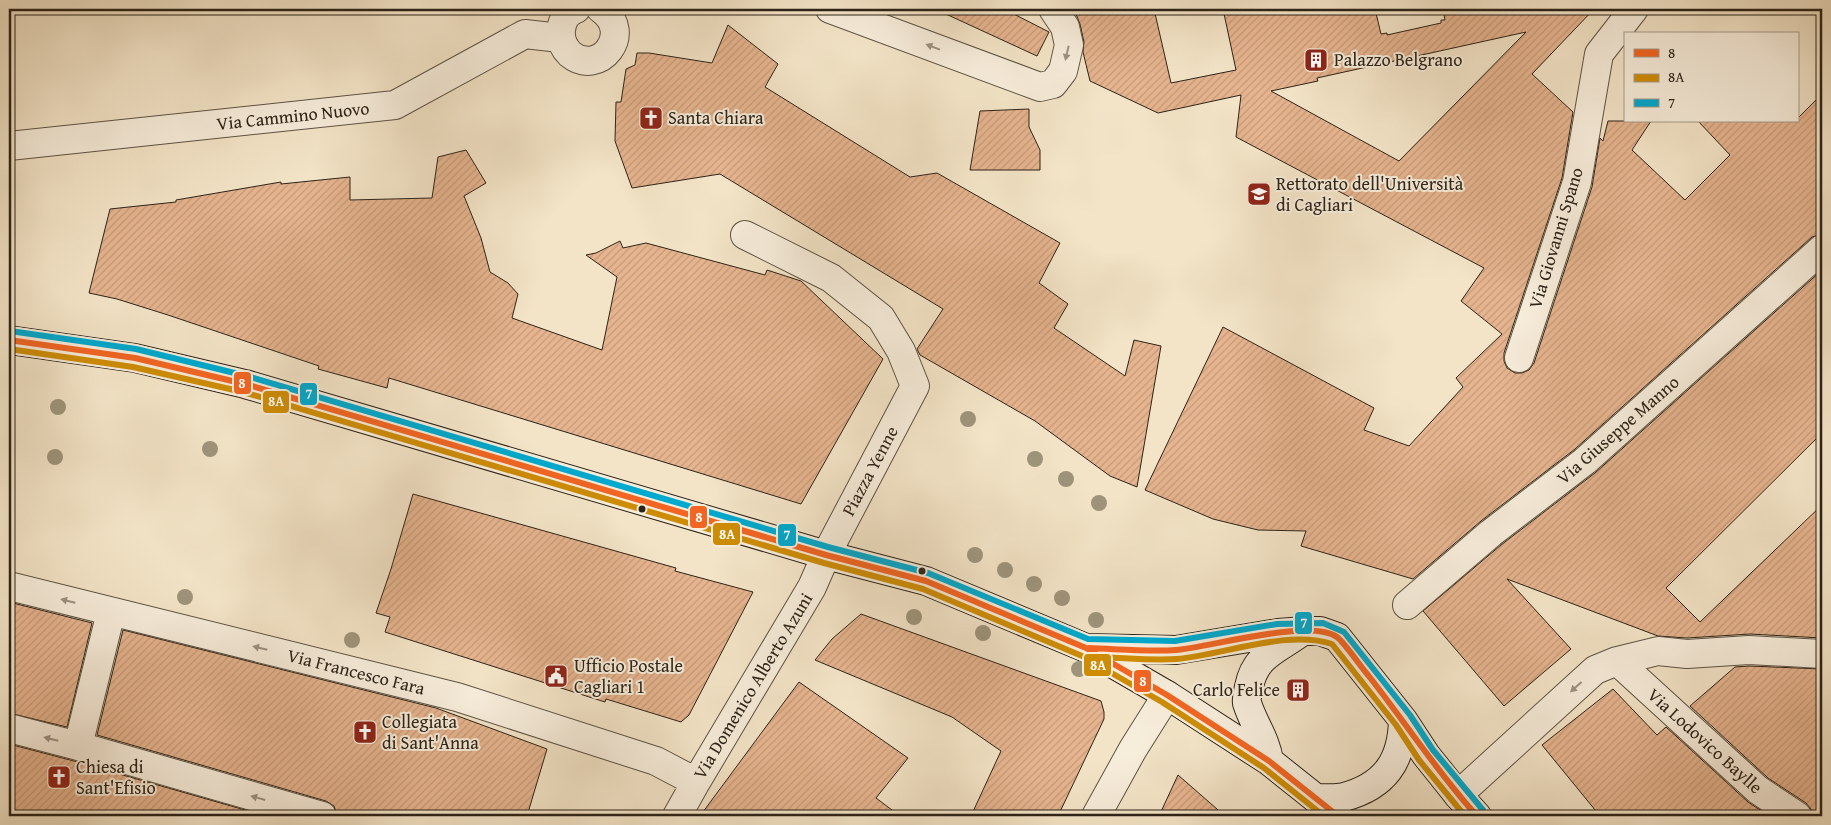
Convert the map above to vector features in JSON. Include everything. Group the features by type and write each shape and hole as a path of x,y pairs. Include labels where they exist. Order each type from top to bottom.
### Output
{"street":[{"path":"576,9 572,10 562,23 560,38 566,50 576,58 589,61 601,58 611,49 615,37 614,25 608,14 601,9"},
{"path":"830,9 1040,87 1053,84 1063,71 1069,45 1065,27 1053,9"},
{"name":"Via Giovanni Spano","path":"1519,358 1577,182 1599,54 1634,9"},
{"name":"Via Cammino Nuovo","path":"9,146 395,105 525,34 560,38"},
{"name":"Piazza Yenne","path":"745,235 831,278 881,318 901,351 914,386 826,555"},
{"name":"Via Giuseppe Manno","path":"1407,605 1491,533 1584,463 1822,249"},
{"path":"9,340 135,358 245,384 826,555 926,581 1086,648 1167,695 1269,761 1338,816"},
{"name":"Via Domenico Alberto Azuni","path":"677,816 812,587 826,555"},
{"name":"Via Francesco Fara","path":"9,586 457,697 656,761 696,782"},
{"path":"78,746 111,612"},
{"path":"1269,761 1267,747 1247,701 1250,680 1261,660 1304,631"},
{"path":"1086,648 1176,650 1278,632 1320,631 1337,636 1403,720 1426,755 1477,816"},
{"path":"1458,795 1595,670 1658,651 1687,654 1749,650 1822,654"},
{"name":"Via Lodovico Baylle","path":"1617,662 1758,790 1798,816"},
{"path":"1096,816 1133,749 1167,695"},
{"path":"1317,798 1343,797 1365,790 1385,775 1399,751 1403,735 1403,720"},
{"path":"9,728 322,816"}],"building":[{"path":"935,9 1004,9 1049,32 1037,56"},
{"path":"1074,9 1154,9 1171,83 1236,70 1223,9 1375,9 1381,34 1387,33 1387,35 1441,23 1441,20 1445,20 1443,9 1594,9 1532,74 1573,112 1562,178 1504,353 1504,361 1507,368 1515,373 1529,370 1534,363 1592,187 1600,138 1603,141 1608,121 1650,122 1632,150 1685,200 1730,155 1699,122 1798,122 1798,118 1822,94 1822,234 1812,237 1575,449 1481,521 1413,579 1301,546 1306,531 1258,530 1213,519 1145,490 1223,327 1374,408 1364,430 1409,446 1463,387 1456,378 1502,334 1461,301 1484,268 1236,137 1241,95 1158,113 1090,81 1083,52 1084,42","holes":["1526,32 1399,161 1271,91 1318,81 1317,78"]},
{"path":"728,25 778,64 765,87 910,177 937,173 1060,243 1039,283 1068,304 1054,328 1125,376 1134,340 1161,346 1137,487 1110,476 1035,421 920,355 917,349 943,309 720,174 632,188 615,141 616,102 621,102 626,69 635,65 637,53 649,53 712,63"},
{"path":"1029,109 1029,127 1040,150 1040,170 970,170 980,111"},
{"path":"466,150 486,183 464,196 481,238 490,272 508,283 518,294 512,318 602,350 617,277 586,255 596,253 620,241 623,248 646,243 765,275 767,270 801,281 883,359 801,504 389,378 387,388 318,369 319,366 168,315 117,299 89,293 110,209 176,202 176,200 281,182 281,184 350,177 350,200 432,198 438,157"},
{"path":"1822,270 1822,433 1666,588 1700,622 1822,505 1822,638 1750,634 1687,638 1658,636 1507,579 1571,649 1504,706 1423,611 1501,545 1595,473"},
{"path":"413,494 676,568 675,571 753,592 689,715 681,722 606,699 605,702 385,632 390,617 376,613"},
{"path":"9,602 92,623 67,727 9,713"},
{"path":"861,614 1101,701 1104,719 1058,816 971,816 1001,751 952,717 815,660 832,639"},
{"name":"Collegiata di Sant'Anna","path":"123,630 436,708 547,749 527,816 347,816 337,814 334,806 326,801 97,735"},
{"path":"1735,667 1822,669 1822,816 1813,816 1811,809 1806,803 1768,778 1690,706"},
{"path":"799,682 908,758 876,798 900,816 700,816"},
{"path":"1613,689 1657,735 1666,727 1748,802 1769,816 1600,816 1542,745"},
{"path":"9,744 259,814 258,816 9,816"},
{"path":"1178,775 1225,816 1159,816"}],"transit line":[{"name":"7","path":"10,331 136,349 247,376 828,547 928,573 1088,639 1175,641 1277,624 1323,623 1344,632 1410,715 1433,750 1483,810"},
{"name":"8","path":"9,340 135,358 245,384 826,555 926,581 1086,648 1167,695 1269,761 1338,816"},
{"name":"8A","path":"9,349 133,367 243,392 824,563 923,589 1082,656 1162,702 1264,768 1324,816"},
{"name":"8","path":"1089,648 1144,651 1176,650 1259,635 1305,631 1323,632 1337,637 1382,693 1448,782 1477,816"},
{"name":"8A","path":"1089,657 1177,659 1255,644 1296,639 1315,640 1332,644 1396,725 1419,760 1465,816"}],"place":[{"name":"Palazzo Belgrano","path":"1316,60"},
{"name":"Santa Chiara","path":"651,118"},
{"name":"Rettorato dell'Università di Cagliari","path":"1259,194"},
{"name":"Ufficio Postale Cagliari 1","path":"556,676"},
{"name":"Carlo Felice","path":"1298,690"},
{"name":"Collegiata di Sant'Anna","path":"365,732"},
{"name":"Chiesa di Sant'Efisio","path":"59,777"}]}
